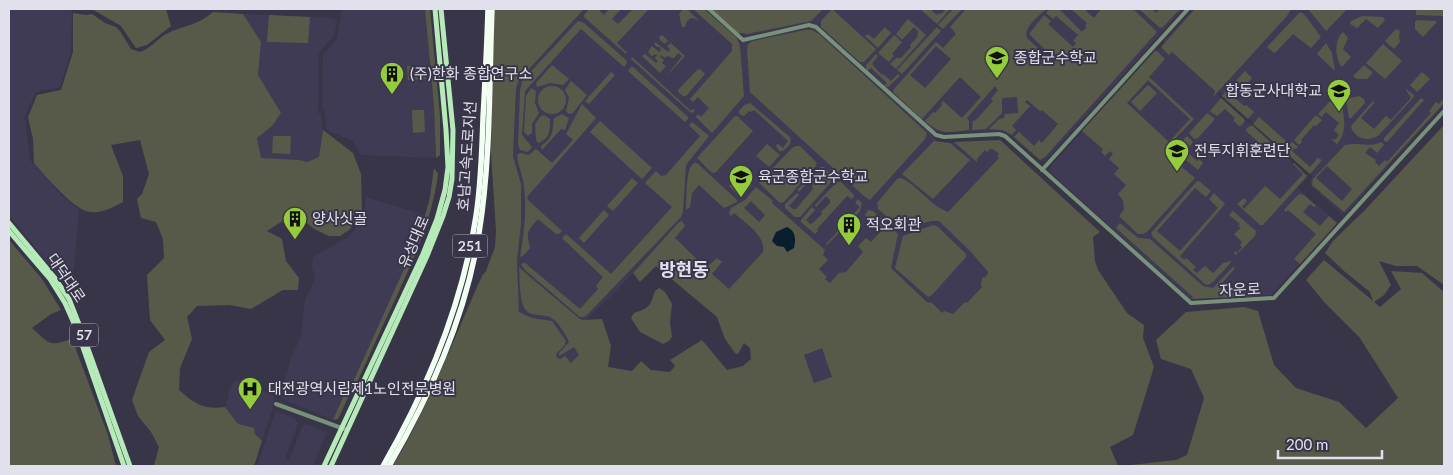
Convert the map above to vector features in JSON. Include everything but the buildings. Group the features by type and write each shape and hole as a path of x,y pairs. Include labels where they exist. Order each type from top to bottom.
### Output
{"highway":[{"name":"호남고속도로지선","path":"383,466 415,407 435,364 448,330 468,258 476,214 481,165 488,9"},
{"name":"호남고속도로지선","path":"389,466 421,408 444,357 474,260 487,165 492,9"}],"main road":[{"name":"유성대로","path":"331,466 344,429 423,254 437,219 445,190 448,167 446,130 435,9"},
{"name":"유성대로","path":"324,466 344,429 427,256 449,197 452,179 453,130 441,9"},
{"name":"대덕대로","path":"9,223 54,277 68,299 82,332 130,466"},
{"name":"대덕대로","path":"9,231 50,279 65,303 77,330 124,466"}],"street":[{"name":"자운로","path":"709,9 743,40 813,25 933,134 944,137 1002,135 1190,302 1271,299 1276,296 1444,111"},
{"path":"1042,170 1188,9"},
{"path":"276,404 344,429"}],"shaded area":[{"path":"9,9 72,9 71,51 60,87 36,92 25,116 30,160 58,192 79,210 72,287 68,288 9,215"},
{"path":"342,9 425,9 434,106 436,158 361,155 353,141 326,130 325,111 322,110 323,55 337,39"},
{"name":"육군종합군수학교","path":"584,9 706,9 741,42 813,28 822,33 930,132 937,141 945,143 1002,141 1009,147 940,221 988,272 982,286 967,304 965,302 957,312 952,314 942,313 868,247 815,306 840,379 810,390 763,252 728,290 669,233 615,292 587,319 580,355 571,363 557,363 519,312 517,261 521,224 521,184 513,156 516,88 519,80"},
{"name":"종합군수학교","path":"712,9 1183,9 1046,160 1041,162 1009,134 1002,131 943,133 933,130 820,27 811,23 745,36"},
{"name":"합동군사대학교","path":"1193,9 1444,9 1444,105 1346,213 1341,213 1311,186 1310,182 1313,176 1163,42"},
{"path":"243,14 332,18 337,20 334,36 319,53 318,113 321,114 323,130 319,157 307,162 261,159 257,138 272,126 281,113 258,75 261,42"},
{"name":"전투지휘훈련단","path":"1162,46 1170,54 1172,52 1215,91 1213,93 1214,96 1216,93 1308,177 1298,188 1337,223 1271,295 1190,299 1050,172 1051,166 1155,51"},
{"path":"366,197 425,215 420,234 403,274 352,384 347,388 333,420 280,398 291,359 301,336 305,300 315,280 312,266 313,257 347,238 354,231 364,216"},
{"name":"대전광역시립제1노인전문병원","path":"237,381 241,381 275,397 262,441 255,434 238,424 226,407 230,388"},
{"path":"276,411 295,419 298,423 285,459 289,460 303,425 307,424 327,432 313,466 257,466"}],"green space":[{"path":"92,9 166,9 171,26 147,45 136,48 121,26"},
{"path":"425,9 430,9 440,116 440,155 436,158 434,106"},
{"path":"494,9 584,9 519,80 516,88 513,156 521,184 521,224 517,261 519,312 532,318 552,321 566,341 556,354 557,358 560,359 565,356 571,363 579,355 574,347 559,356 559,353 569,342 561,328 550,317 527,312 521,295 519,267 580,319 602,319 611,346 608,367 632,371 641,361 651,370 670,372 675,366 670,360 702,340 727,370 743,366 751,359 750,348 744,343 738,354 735,353 725,339 717,317 656,266 640,282 633,273 679,222 682,221 685,226 675,238 706,268 717,258 722,262 712,274 729,289 763,252 761,240 754,230 734,213 731,216 729,213 731,208 745,200 756,187 825,250 823,255 828,260 819,269 830,283 839,273 846,272 863,252 858,246 866,238 871,242 883,229 865,215 868,210 873,211 898,234 891,268 927,302 932,303 942,313 944,311 953,314 982,287 982,278 986,277 988,272 971,252 939,221 931,221 902,229 878,209 877,203 897,179 901,178 935,205 948,212 999,158 997,156 999,154 990,149 987,152 985,150 977,159 977,162 954,142 1000,140 1100,232 1093,237 1095,261 1098,270 1127,313 1144,325 1143,338 1154,367 1133,435 1110,447 1118,466 393,466 418,420 482,276 486,271 495,247 496,231 491,153","holes":["751,201 765,215 759,222 744,208","822,348 832,377 814,383 804,355"]},
{"path":"589,9 598,9 604,15 609,9 621,9 612,19 618,24 633,9 649,9 617,43 626,54 584,17"},
{"path":"683,9 687,9 700,22 691,18 687,21 685,27 682,27 679,14"},
{"path":"693,9 704,9 737,38 740,46 744,96 712,133 696,117 698,114 701,117 709,108 698,97 693,102 690,99 732,51 732,44"},
{"path":"712,9 823,9 811,21 739,34"},
{"path":"832,9 876,49 864,62 860,62 821,27 821,21"},
{"path":"920,9 933,9 932,11 937,15 946,9 950,9 937,24"},
{"path":"953,9 962,9 943,29 938,25"},
{"path":"966,9 1046,9 1032,22 1026,34 1027,38 1053,62 1055,59 1029,34 1044,15 1051,21 1048,24 1073,47 1076,43 1073,41 1078,35 1056,16 1053,19 1046,13 1050,9 1059,9 1082,32 1087,27 1085,26 1087,23 1071,9 1088,9 1086,11 1094,18 1101,9 1133,9 1157,32 1045,157 1040,160 1014,137 1019,132 1034,146 1039,140 1042,143 1058,124 1027,100 1025,102 1030,106 1012,126 1016,130 1012,135 1003,130 989,129 999,119 1004,118 1005,114 1018,113 1017,97 1002,98 1002,113 986,129 972,130 973,120 975,121 993,101 991,99 998,90 995,86 967,118 969,130 946,132 936,129 925,121 933,112 935,113 943,101 962,118 981,97 960,77 922,119 893,92 936,42 943,48 956,34 950,27","holes":["936,46 951,59 925,88 910,75"]},
{"path":"1139,9 1152,9 1156,13 1160,9 1180,9 1162,28"},
{"path":"1195,9 1291,9 1287,16 1213,97 1215,91 1172,52 1169,55 1161,47"},
{"path":"1308,9 1347,9 1326,31"},
{"path":"1416,9 1444,9 1444,16 1416,15"},
{"path":"213,12 243,14 261,42 258,75 281,113 272,126 257,138 261,158 307,162 319,157 323,130 353,153 361,174 362,213 349,230 340,236 329,236 314,229 300,217 284,220 267,231 282,239 286,261 299,278 298,290 283,290 251,309 229,305 197,306 187,317 192,339 180,368 179,390 190,399 205,407 225,407 238,424 254,428 255,434 262,441 254,466 154,466 159,447 151,432 138,416 132,400 149,352 165,340 150,320 147,275 164,258 163,239 156,222 141,218 137,199 142,194 149,174 140,140 111,145 123,176 123,202 105,210 96,212 86,211 66,197 34,163 33,139 28,117 37,95 61,90 73,52 73,13 92,14 105,23 116,27 131,49 140,52 147,49 166,34 196,23"},
{"path":"1300,12 1304,14 1321,37 1311,48 1293,34 1274,53 1267,47"},
{"path":"269,15 310,17 308,43 267,42"},
{"path":"1362,16 1383,17 1385,20 1378,28 1366,19 1357,28 1350,24 1351,21"},
{"path":"908,19 926,35 896,69 890,64 896,58 901,58 911,47 910,45 919,32 914,27 902,40 896,34"},
{"path":"1417,20 1437,22 1423,37 1415,29 1415,22"},
{"path":"578,21 584,23 626,60 627,63 624,67 581,29 525,91 522,135 532,147 528,152 520,150 518,144 522,81"},
{"path":"885,27 891,33 878,48 865,36 868,34 874,39"},
{"path":"937,27 941,31 902,74 897,70"},
{"path":"1396,29 1400,31 1400,42 1394,49 1385,41"},
{"path":"812,30 819,34 927,133 925,139 870,200 750,92 748,44 753,41"},
{"path":"1343,32 1348,38 1343,49 1351,57 1342,67 1336,49 1338,39"},
{"path":"662,35 670,42 668,41 665,44 660,40 659,37"},
{"path":"894,35 902,42 892,54 894,56 889,62 878,53"},
{"path":"655,42 668,52 670,49 667,46 671,43 685,56 666,77 682,56 678,53 674,58 667,56 665,58 661,55 660,57 664,60 662,63 666,66 660,73 642,56 645,54 656,63 658,61 655,58 657,55 652,56 648,52 652,46 659,52 661,50 660,47 654,44"},
{"path":"1326,43 1332,53 1335,71 1317,54"},
{"path":"1383,44 1402,61 1385,79 1366,63"},
{"path":"1157,51 1165,59 1149,77 1194,119 1171,143 1168,152 1171,158 1195,178 1147,232 1138,234 1119,216 1124,210 1123,200 1118,194 1126,185 1114,174 1119,168 1109,159 1113,154 1110,151 1105,156 1101,152 1103,149 1082,131","holes":["1148,80 1190,119 1169,142 1127,103"]},
{"path":"876,54 878,56 872,64 882,75 891,81 898,74 900,76 888,87 884,86 887,83 871,68 866,70 866,65"},
{"path":"632,57 691,111 693,109 695,111 691,113 631,59"},
{"path":"552,65 569,79 563,85 550,83 537,87 536,83"},
{"path":"1364,65 1372,74 1367,79 1357,79 1353,76"},
{"path":"407,66 425,66 426,79 408,80"},
{"path":"631,67 688,119 685,122 628,71"},
{"path":"700,69 705,74 686,96 683,96 678,90"},
{"path":"1245,71 1252,78 1235,98 1254,112 1248,119 1222,96"},
{"path":"611,72 615,75 589,104 585,101"},
{"path":"1422,72 1430,79 1417,92 1410,85"},
{"path":"571,81 587,95 573,113 569,114 566,111 569,98 565,90"},
{"path":"1148,85 1157,93 1140,111 1131,102"},
{"path":"552,86 562,90 566,100 562,110 552,114 542,110 538,100 542,90"},
{"path":"531,88 536,91 535,103 539,113 532,124 532,133 528,136 524,132 526,96"},
{"path":"1405,88 1414,95 1413,98 1378,136 1366,139 1359,137 1353,132 1352,125 1373,101 1374,103 1361,118 1374,129 1386,116 1391,120 1411,98"},
{"path":"1359,96 1364,99 1365,103 1349,118 1346,99"},
{"path":"1221,98 1245,120 1242,125 1239,126 1233,120 1235,118 1225,109 1217,116 1210,111"},
{"path":"1421,98 1424,100 1387,142 1384,141 1384,138"},
{"path":"1444,98 1444,103 1344,212 1312,185 1313,179 1345,145 1372,145 1382,142 1384,145 1377,153 1370,147 1365,153 1376,160 1375,162 1379,166 1385,160 1387,162 1431,113 1429,111 1436,102 1439,104","holes":["1327,166 1352,189 1342,201 1316,178"]},
{"path":"1332,99 1341,99 1344,117 1343,133 1337,144 1332,140 1335,140 1339,135 1334,130 1339,123 1326,112 1322,116 1323,118 1318,114"},
{"path":"750,103 791,138 790,144 783,151 779,151 776,145 778,144 783,148 788,141 754,110 749,111 744,116 739,114 744,105"},
{"path":"582,104 596,118 527,197 562,231 556,234 538,219 528,232 530,248 520,257 524,231 525,204 523,182 517,155 520,153 529,155 536,149 552,163 573,140 566,134"},
{"path":"412,110 424,110 425,132 413,133"},
{"path":"1207,113 1214,120 1198,138 1194,139 1189,133"},
{"path":"562,114 569,118 565,130 561,129 542,150 541,146 552,134 554,118"},
{"path":"544,115 550,119 549,130 547,137 538,143 536,140 535,124"},
{"path":"1316,115 1322,120 1316,126 1314,125 1299,145 1294,140"},
{"path":"735,116 753,131 716,172 712,173 697,158"},
{"path":"1259,117 1287,142 1283,150 1253,124"},
{"path":"600,121 652,168 642,179 590,132"},
{"path":"692,122 709,136 686,165 683,212 681,217 587,315 580,317 525,270 521,264 525,263 580,309 598,289 596,286 603,277 562,238 566,234 611,274 672,207 645,183 656,171 661,176 666,175 700,136 689,125"},
{"path":"1252,125 1281,152 1275,157 1246,131"},
{"path":"1444,125 1444,285 1417,266 1396,266 1379,261 1391,285 1384,295 1374,302 1380,307 1401,289 1391,271 1422,273 1444,292 1444,466 1122,466 1176,460 1187,455 1204,398 1191,369 1161,359 1156,340 1186,312 1244,307 1258,311 1274,365 1296,388 1339,402 1366,428 1398,398 1360,338 1326,304 1306,280 1324,260 1373,301 1370,292 1325,253 1333,241 1365,210"},
{"path":"273,136 291,136 290,154 272,153"},
{"path":"1187,136 1193,142 1186,151 1197,161 1199,159 1203,163 1198,170 1174,150"},
{"path":"934,141 950,143 970,160 933,199 902,174"},
{"path":"1292,142 1298,147 1292,151 1310,167 1317,159 1316,157 1322,160 1310,174 1284,151"},
{"path":"767,144 780,155 769,167 756,156"},
{"path":"796,146 800,146 817,163 784,202 780,203 759,183"},
{"path":"694,163 697,163 737,202 724,208 699,185 692,193 690,207 686,210 689,171"},
{"path":"1294,163 1307,176 1263,225 1260,225 1237,204 1244,198 1247,201 1242,207 1244,209 1265,186 1280,199 1303,174"},
{"path":"821,167 824,167 833,177 832,181 800,217 795,217 785,208 785,204 797,193 799,195 789,206 796,209 813,189 813,185 809,181 799,192 798,189"},
{"path":"434,168 438,174 435,191 427,223 415,254 355,387 351,391 338,419 333,420 347,388 352,384 420,234 430,197"},
{"path":"740,174 752,185 741,198 729,186"},
{"path":"632,178 638,183 613,211 607,206"},
{"path":"1197,181 1211,191 1206,197 1195,188 1157,231 1180,251 1218,208 1209,199 1214,193 1225,204 1180,256 1184,260 1186,258 1196,267 1193,270 1197,273 1205,266 1213,273 1223,263 1232,261 1208,285 1153,237 1151,233"},
{"path":"837,182 841,182 854,197 851,199 847,196 817,229 818,231 815,234 801,220 812,207 815,210 806,220 810,224 822,214 821,212 830,203 830,200 826,196 816,207 815,205"},
{"path":"1299,194 1304,195 1316,206 1314,207 1310,204 1303,212 1320,226 1329,216 1337,223 1300,264 1294,259 1316,234 1288,210 1286,212 1284,210"},
{"path":"858,199 862,203 860,211 827,245 860,207 855,203"},
{"path":"604,210 609,215 584,243 579,238"},
{"path":"1233,211 1256,231 1255,236 1236,255 1234,253 1235,251 1237,253 1242,247 1240,245 1242,242 1234,234 1241,228 1238,226 1240,224 1229,215"},
{"path":"1120,223 1138,238 1150,239 1203,286 1213,288 1233,267 1235,268 1220,287 1229,290 1244,289 1254,291 1258,293 1257,296 1191,299 1193,297 1116,228"},
{"path":"933,225 938,227 966,254 966,257 932,295 928,297 895,268 903,236"},
{"path":"9,240 42,279 61,310 51,314 32,328 46,341 58,343 72,339 108,435 116,466 9,466"},
{"path":"659,288 665,292 672,304 670,323 672,337 663,344 640,332 631,318 634,313 649,306 655,291"}],"water":[{"path":"787,227 794,233 795,239 794,248 787,252 784,247 777,246 772,241 776,232"}],"place":[{"name":"종합군수학교","path":"997,79"},
{"name":"(주)한화 종합연구소","path":"392,95"},
{"name":"합동군사대학교","path":"1339,112"},
{"name":"전투지휘훈련단","path":"1177,172"},
{"name":"육군종합군수학교","path":"741,198"},
{"name":"양사싯골","path":"295,240"},
{"name":"적오회관","path":"849,246"},
{"name":"대전광역시립제1노인전문병원","path":"250,410"}],"district":[{"name":"방현동","path":"684,270"}]}
